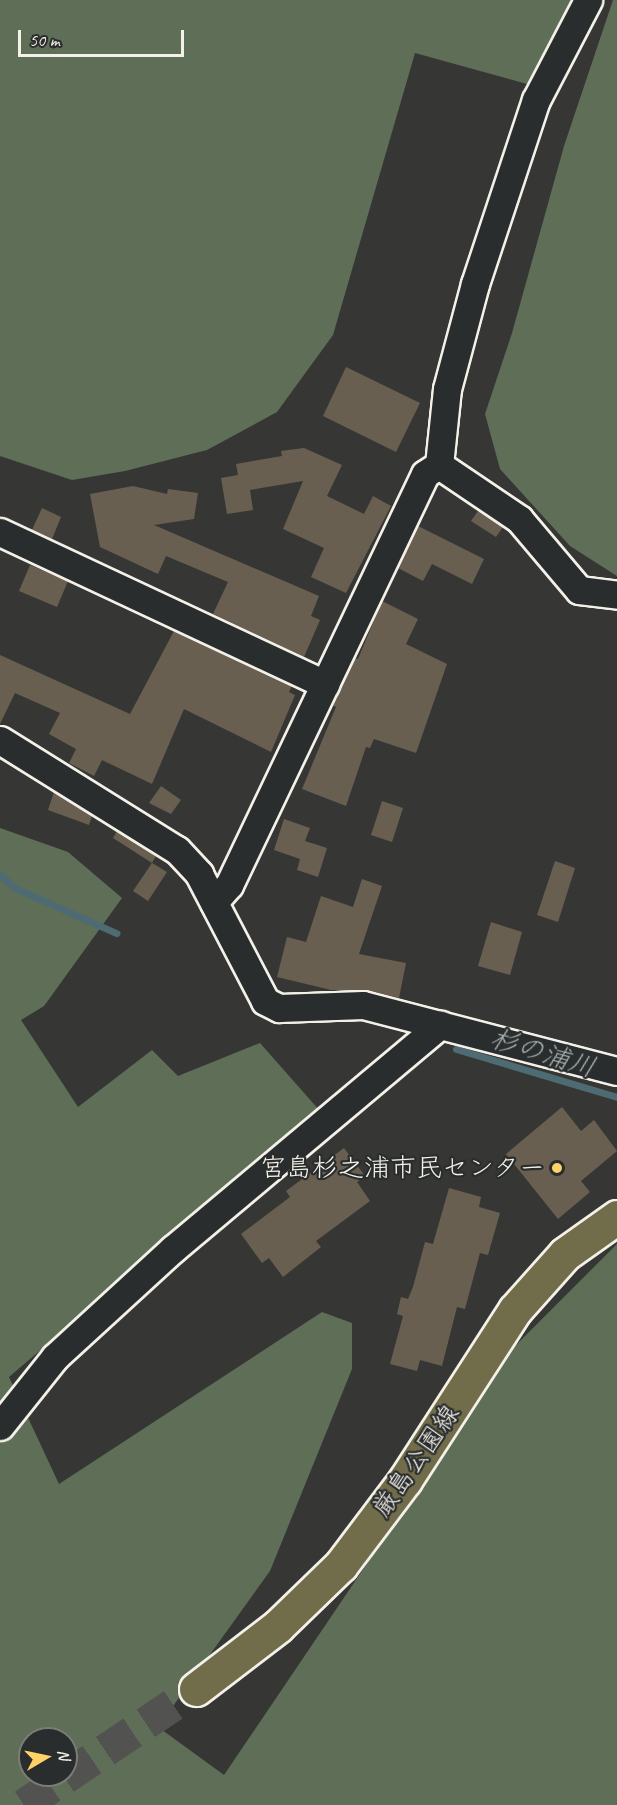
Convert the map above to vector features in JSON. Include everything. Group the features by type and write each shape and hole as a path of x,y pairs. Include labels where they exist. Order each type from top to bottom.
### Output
{"main road":[{"name":"厳島公園線","path":"196,1689 278,1626 341,1565 418,1462 515,1310 565,1254 617,1217"}],"street":[{"path":"439,465 447,389 475,284 536,100 588,0"},
{"path":"439,465 519,519 579,590 617,596"},
{"path":"214,902 229,885 425,474 439,465"},
{"path":"0,532 325,684"},
{"path":"0,740 177,850 199,874 265,1001 279,1008 363,1005 617,1071"},
{"path":"0,1426 47,1366 165,1257 440,1025"}],"green space":[{"path":"0,0 575,0 534,86 415,53 333,335 277,412 207,450 125,471 72,480 0,456"},
{"path":"613,0 617,0 617,576 570,546 500,469 485,414 512,333 564,146"},
{"path":"0,828 68,852 122,898 44,1006 21,1020 78,1107 152,1050 178,1076 260,1043 320,1111 9,1377 59,1484 322,1312 352,1323 352,1369 270,1571 158,1727 224,1775 512,1349 617,1244 617,1805 0,1805"}],"building":[{"path":"346,367 420,403 396,452 323,416"},
{"path":"304,448 342,465 327,496 364,514 373,496 391,506 346,593 311,577 324,548 283,529 303,481 250,490 253,510 227,514 221,478 238,475 236,464 282,456 281,451"},
{"path":"133,486 167,494 168,489 198,493 194,519 154,525 319,596 311,616 320,620 304,657 213,614 228,582 166,556 158,574 100,547 90,494"},
{"path":"42,508 61,517 52,539 32,530"},
{"path":"478,511 503,527 496,537 471,521"},
{"path":"418,526 484,559 472,584 432,564 423,581 398,568"},
{"path":"30,565 68,581 57,607 19,591"},
{"path":"382,601 418,619 406,644 447,664 416,753 374,739 370,748 366,747 346,806 302,789 336,707 332,705 355,658 358,659"},
{"path":"174,631 292,686 289,692 295,695 271,752 184,709 152,784 102,760 94,776 69,763 76,749 49,734 60,713 15,693 0,724 0,655 130,714"},
{"path":"161,786 181,800 171,814 149,803"},
{"path":"54,792 92,816 89,825 48,810"},
{"path":"382,801 403,808 392,842 371,835"},
{"path":"284,819 310,828 305,841 327,848 318,877 297,870 300,859 274,850"},
{"path":"117,831 156,856 152,863 113,838"},
{"path":"555,861 575,868 558,922 537,915"},
{"path":"152,863 167,872 148,901 133,891"},
{"path":"362,879 382,886 359,954 406,963 399,998 367,990 331,990 277,977 287,937 306,942 321,896 353,907"},
{"path":"491,922 522,932 510,975 478,966"},
{"name":"宮島杉之浦市民センター","path":"562,1107 581,1131 594,1120 617,1151 581,1181 590,1192 558,1219 506,1154"},
{"path":"344,1148 365,1176 357,1182 370,1201 316,1241 321,1247 283,1277 269,1258 262,1263 241,1234 290,1197 286,1191"},
{"path":"449,1188 481,1197 479,1207 500,1213 488,1255 480,1253 465,1309 457,1307 442,1366 420,1360 417,1371 390,1364 403,1316 397,1314 401,1297 408,1299 413,1287 425,1242 433,1244"}],"waterway":[{"name":"杉の浦川","path":"0,875 15,888 116,933"},
{"name":"杉の浦川","path":"456,1049 617,1097"}],"tunnel":[{"path":"24,1805 196,1689"}],"place":[{"name":"宮島杉之浦市民センター","path":"557,1168"}]}
